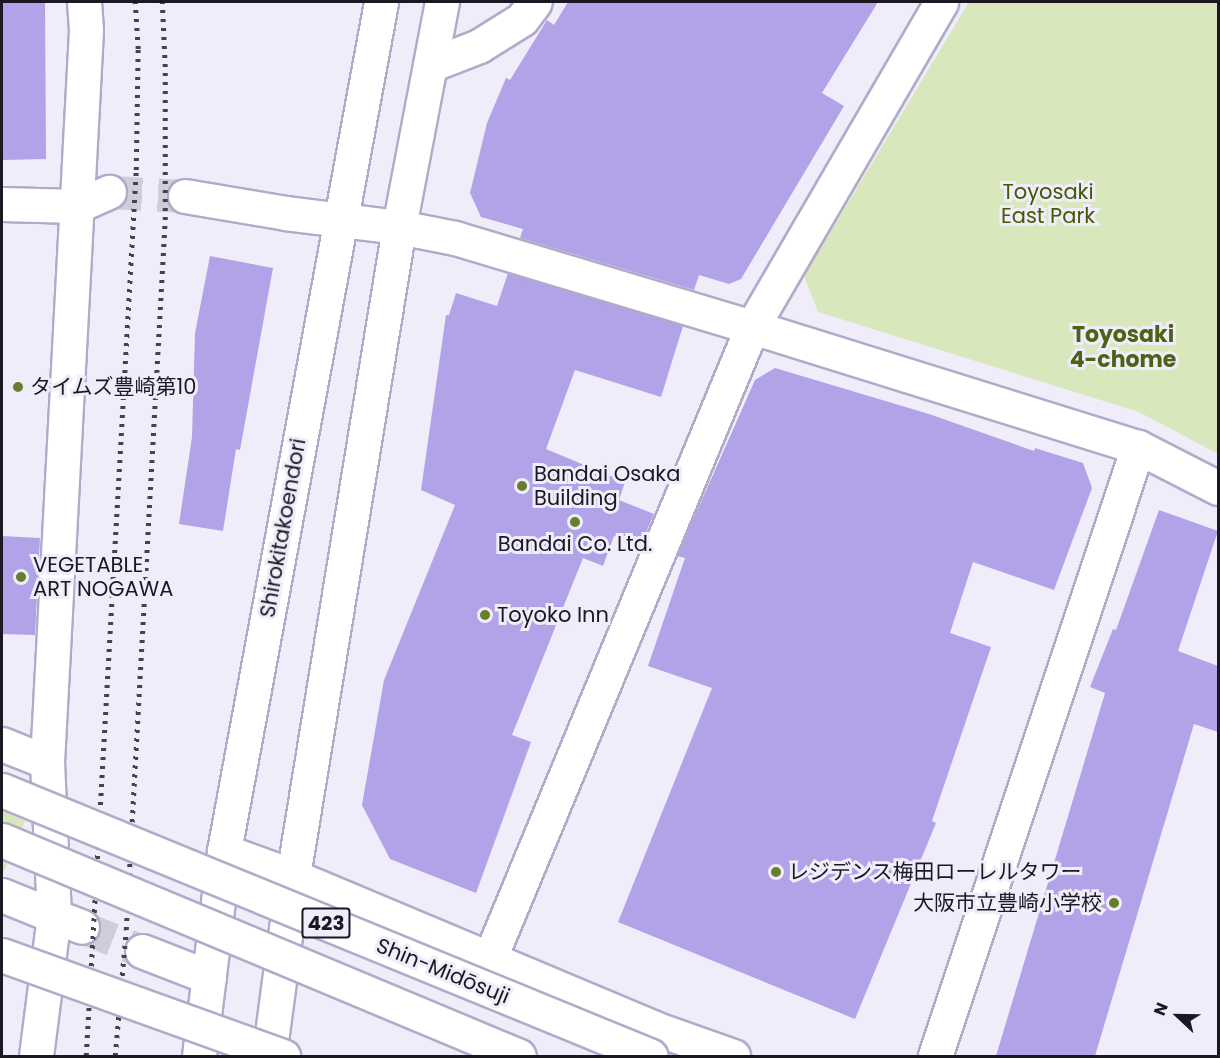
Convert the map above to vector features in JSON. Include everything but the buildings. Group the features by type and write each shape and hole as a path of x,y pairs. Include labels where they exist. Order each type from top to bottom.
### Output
{"main road":[{"path":"36,1056 68,922 47,762 86,30 84,2"},
{"name":"Shirokitakoendori","path":"199,1056 224,851 381,2"},
{"path":"268,1056 293,876 399,227 442,2"},
{"path":"430,65 480,46 522,19 535,2"},
{"path":"489,960 752,327 941,2"},
{"path":"2,204 77,206 109,192"},
{"path":"185,196 285,213 342,218 455,238 752,327 1138,447 1218,488"},
{"path":"935,1056 1138,447"},
{"path":"2,744 47,762"},
{"name":"Shin-Midōsuji","path":"2,790 651,1056"},
{"path":"2,840 519,1056"},
{"path":"224,851 293,876 654,1028 733,1056"},
{"path":"2,895 68,922"},
{"path":"142,951 209,977"},
{"path":"2,955 283,1056"}],"green space":[{"name":"Toyosaki East Park","path":"969,2 1218,2 1218,454 1139,412 818,312 804,276"},
{"path":"2,811 25,821 4,871 2,870"}],"tunnel":[{"path":"109,192 185,196"},
{"path":"82,927 142,951"}],"railway":[{"path":"86,1056 136,170 138,49 135,2"},
{"path":"115,1056 126,930 165,220 165,67 162,2"}],"place":[{"name":"タイムズ豊崎第10","path":"18,387"},
{"name":"Bandai Osaka Building","path":"522,486"},
{"name":"Bandai Co. Ltd.","path":"575,522"},
{"name":"VEGETABLE ART NOGAWA","path":"21,577"},
{"name":"Toyoko Inn","path":"485,615"},
{"name":"レジデンス梅田ローレルタワー","path":"776,872"},
{"name":"大阪市立豊崎小学校","path":"1114,903"}],"district":[{"name":"Toyosaki 4-chome","path":"1123,346"}]}
